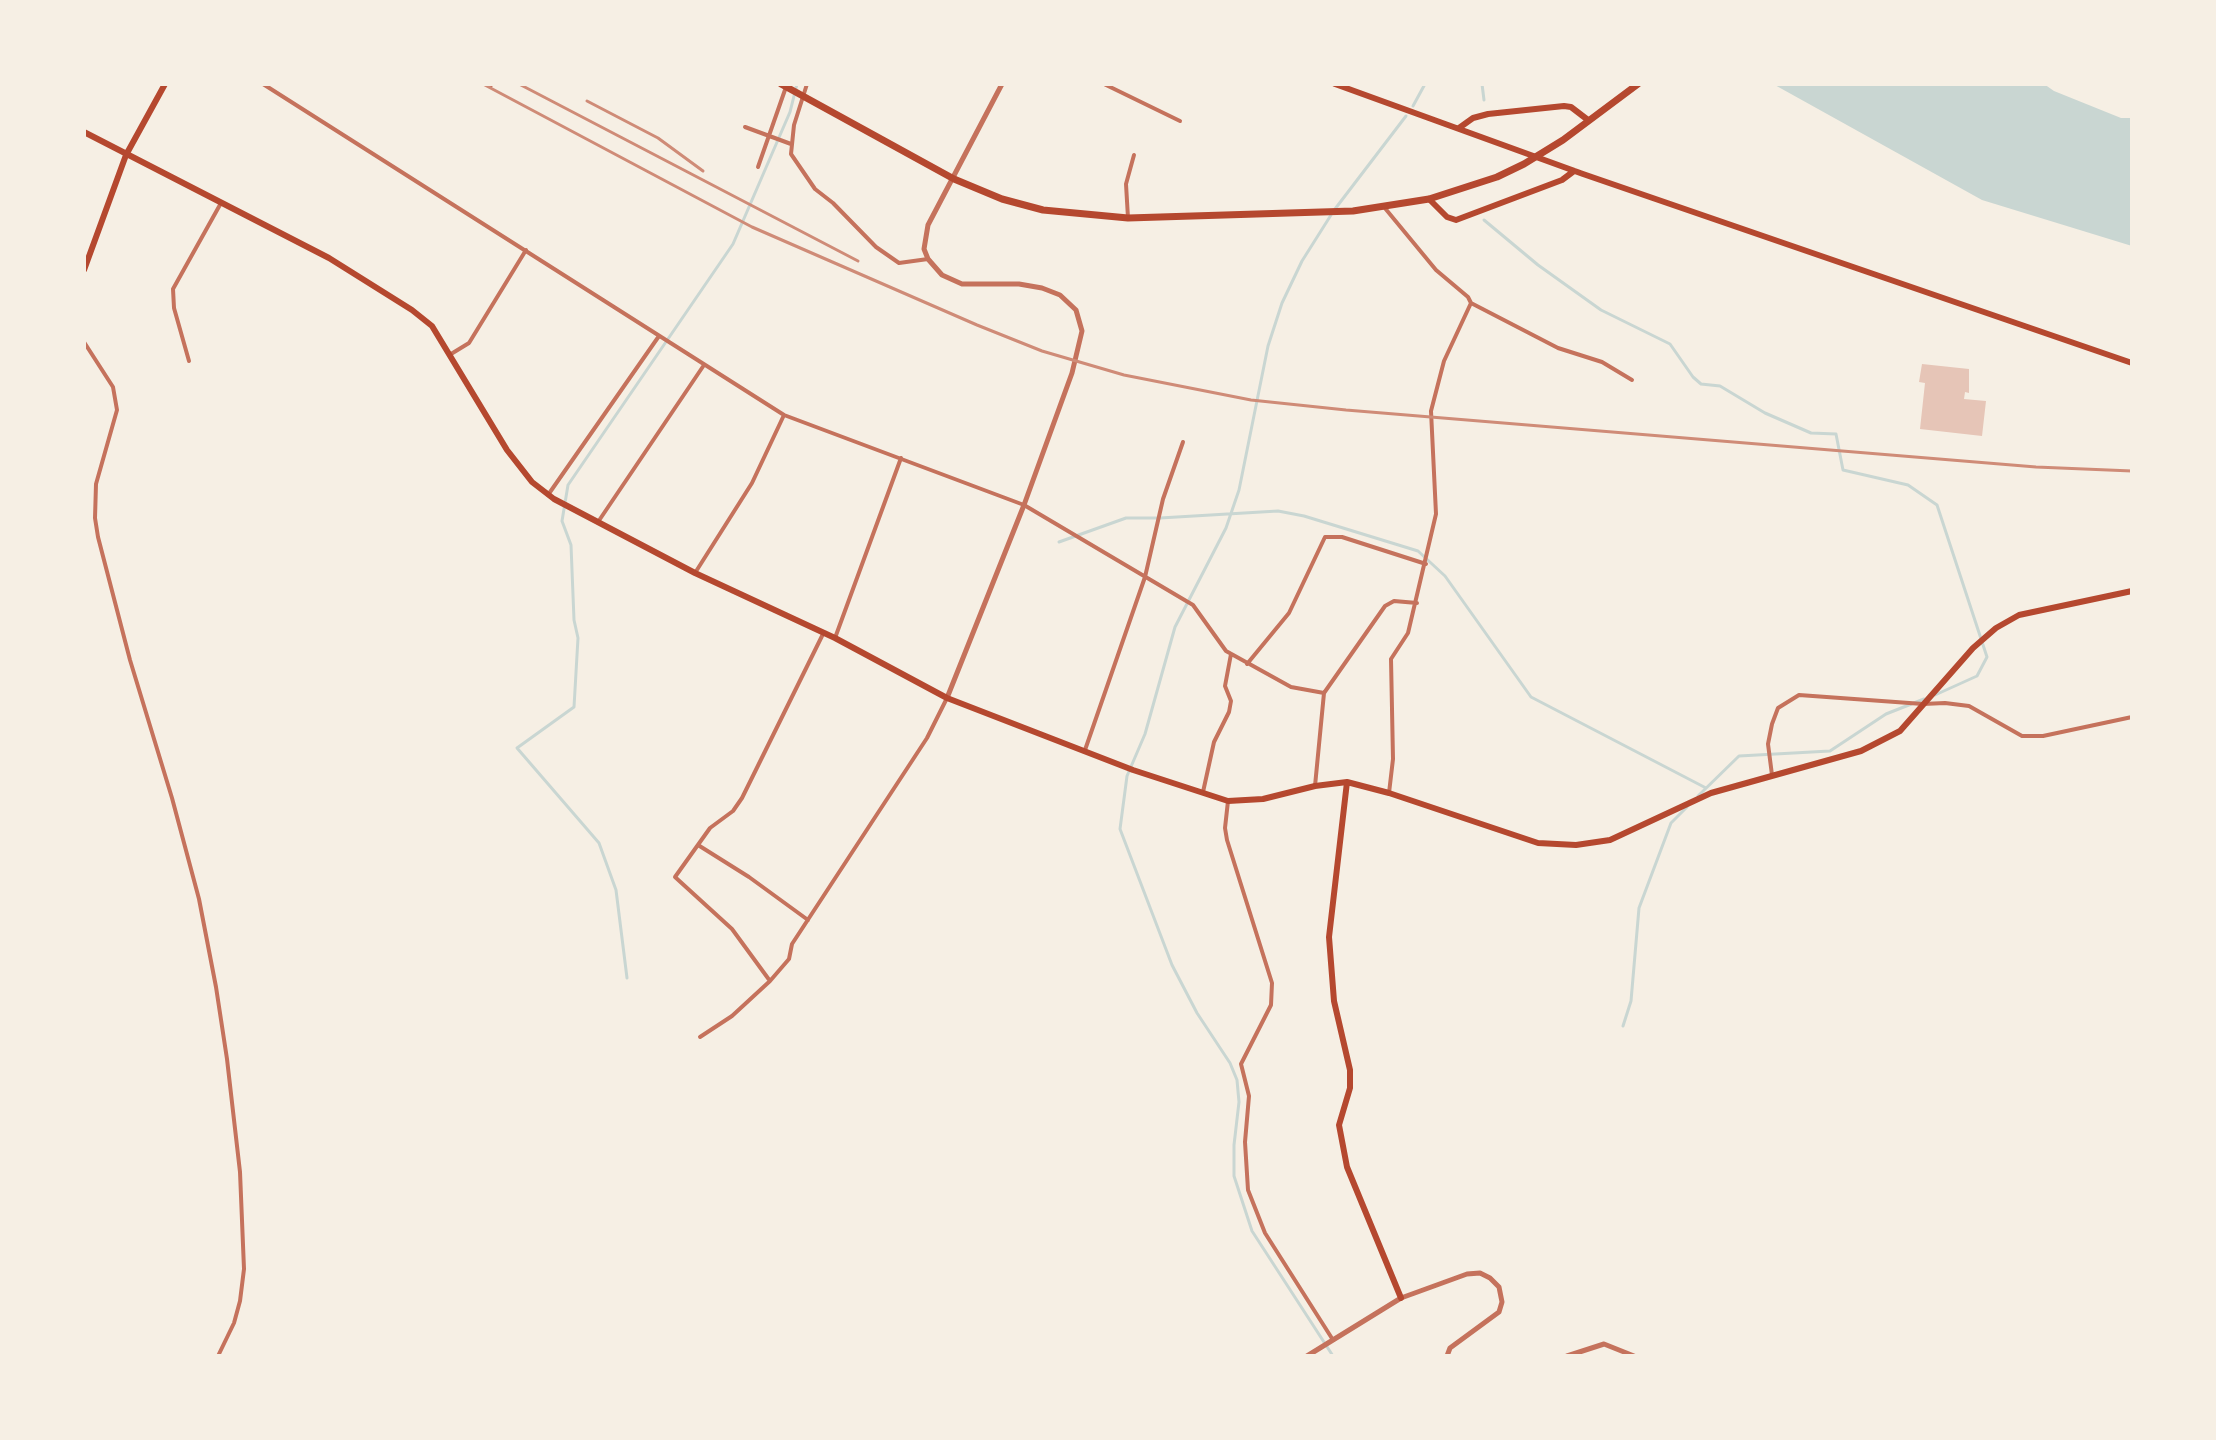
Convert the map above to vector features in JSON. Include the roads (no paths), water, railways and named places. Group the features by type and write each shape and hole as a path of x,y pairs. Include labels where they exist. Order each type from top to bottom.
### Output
{"highway":[{"path":"783,85 954,179 1002,199 1043,210 1128,218 1353,211 1429,199 1497,177 1524,164 1563,140 1638,84"}],"main road":[{"path":"84,270 126,155 165,84"},
{"path":"1335,84 1573,171 2132,363"},
{"path":"1459,128 1473,118 1488,114 1564,106 1571,107 1588,120"},
{"path":"84,132 329,258 412,310 432,326 507,450 532,482 548,495 695,573 824,632 947,698 1133,770 1228,801 1263,799 1315,786 1347,782 1538,843 1576,845 1610,840 1711,793 1861,751 1900,731 1973,648 1996,628 2019,615 2132,591"},
{"path":"1429,199 1447,217 1456,220 1562,180 1573,171"},
{"path":"1347,782 1329,937 1334,1001 1350,1070 1350,1088 1339,1125 1347,1167 1401,1298"}],"street":[{"path":"263,84 784,415 1024,505 1193,605 1231,654 1291,687 1324,693"},
{"path":"807,84 798,108 791,154 815,189 876,247 899,263 928,259"},
{"path":"700,1037 732,1016 789,959 792,944 927,738 947,698 1024,505 1072,373 1082,331 1076,310 1060,295 1019,284 962,284 942,275 928,259 924,249 928,225 1002,84"},
{"path":"1104,84 1180,121"},
{"path":"758,167 770,137 783,85"},
{"path":"745,127 791,144"},
{"path":"1128,218 1126,184 1134,155"},
{"path":"189,361 174,308 173,289 221,203"},
{"path":"1384,207 1436,270 1471,303 1558,348 1602,362 1632,380"},
{"path":"451,354 469,343 526,250"},
{"path":"1389,793 1393,759 1391,659 1408,633 1436,514 1431,411 1444,361 1471,303"},
{"path":"548,495 660,335"},
{"path":"84,342 113,387 117,410 96,484 98,537 199,899 227,1059 239,1167 244,1269 234,1323 218,1356"},
{"path":"598,522 705,364"},
{"path":"695,573 752,483 784,415"},
{"path":"1085,750 1145,577 1163,499 1183,442"},
{"path":"835,638 901,458"},
{"path":"1247,664 1289,613 1325,537 1342,537 1426,564"},
{"path":"1315,786 1324,693 1385,606 1394,601 1417,603"},
{"path":"770,981 732,929 675,877 710,828 733,811 742,798 824,632"},
{"path":"1203,793 1214,742 1229,712 1231,701 1225,686 1231,654"},
{"path":"1772,776 1768,744 1772,724 1778,708 1799,695 1969,706 2022,736 2043,736 2132,717"},
{"path":"1228,801 1227,840 1272,983 1271,1005 1241,1064 1249,1096 1245,1142 1248,1190 1265,1233 1331,1341"},
{"path":"698,845 808,920"},
{"path":"1307,1356 1401,1298 1467,1274 1480,1273 1499,1287 1502,1302 1499,1312 1450,1348 1447,1356"},
{"path":"1567,1356 1604,1344 1634,1356"}],"waterway":[{"path":"627,978 616,890 599,843 517,748 574,707 578,638 574,620 571,545 562,521 568,485 733,244 790,112 797,84"},
{"path":"1413,106 1425,84"},
{"path":"1482,84 1484,100"},
{"path":"1335,209 1406,116"},
{"path":"1331,215 1302,261 1282,303 1268,346 1239,490 1226,528 1175,627 1145,734 1127,776 1120,829 1172,965 1237,1080 1239,1102 1234,1176 1252,1231 1333,1356"},
{"path":"1484,220 1538,265 1601,310 1670,344 1701,384 1720,386 1765,413 1811,433 1836,434 1843,470 1908,485 1937,505 1987,657 1977,676 1935,695"},
{"path":"1059,542 1126,518 1278,511 1418,551 1445,576 1531,697 1706,788"},
{"path":"1698,796 1739,756 1830,751 1886,714 1924,699"},
{"path":"1623,1026 1631,1001 1639,908 1671,823 1687,807"}],"railway":[{"path":"483,84 752,227 1042,351 1124,375 1251,400 1346,410 2036,467 2132,471"},
{"path":"519,84 858,261"},
{"path":"587,101 658,138 703,171"}]}
